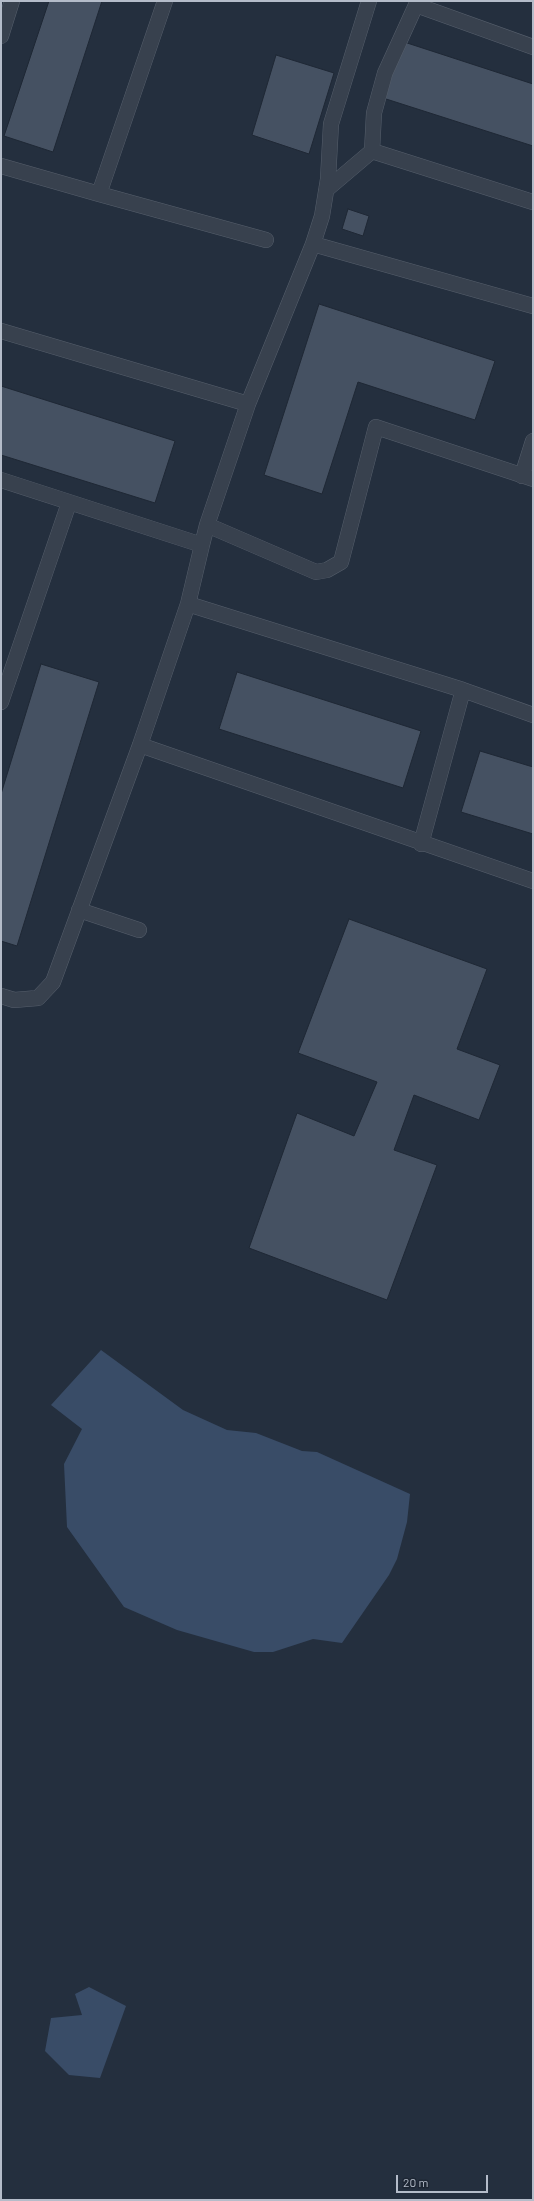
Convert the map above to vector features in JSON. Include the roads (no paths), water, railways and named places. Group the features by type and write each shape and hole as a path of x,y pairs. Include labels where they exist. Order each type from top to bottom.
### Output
{"lane":[{"path":"1,36 12,1"},
{"path":"99,194 165,1"},
{"path":"1,996 14,1000 38,998 53,982 140,745 188,604 207,525 248,404 313,244 322,216 326,190 331,124 369,1"},
{"path":"326,190 372,151 374,113 385,73 416,4 533,47"},
{"path":"372,151 533,202"},
{"path":"1,166 266,240"},
{"path":"313,244 533,306"},
{"path":"1,331 248,404"},
{"path":"207,525 316,572 328,570 341,562 376,426 528,478 533,440"},
{"path":"1,480 202,545"},
{"path":"1,702 69,503"},
{"path":"188,604 463,690 533,715"},
{"path":"421,844 463,690"},
{"path":"140,745 421,844 533,881"},
{"path":"79,910 139,930"}],"water":[{"path":"101,1350 183,1410 227,1430 256,1433 302,1451 317,1452 410,1494 407,1522 397,1559 389,1575 342,1643 313,1639 273,1652 254,1652 177,1630 124,1607 67,1527 64,1464 82,1429 51,1405"},
{"path":"89,1987 126,2006 100,2078 69,2075 45,2051 51,2018 82,2015 75,1994"}]}
